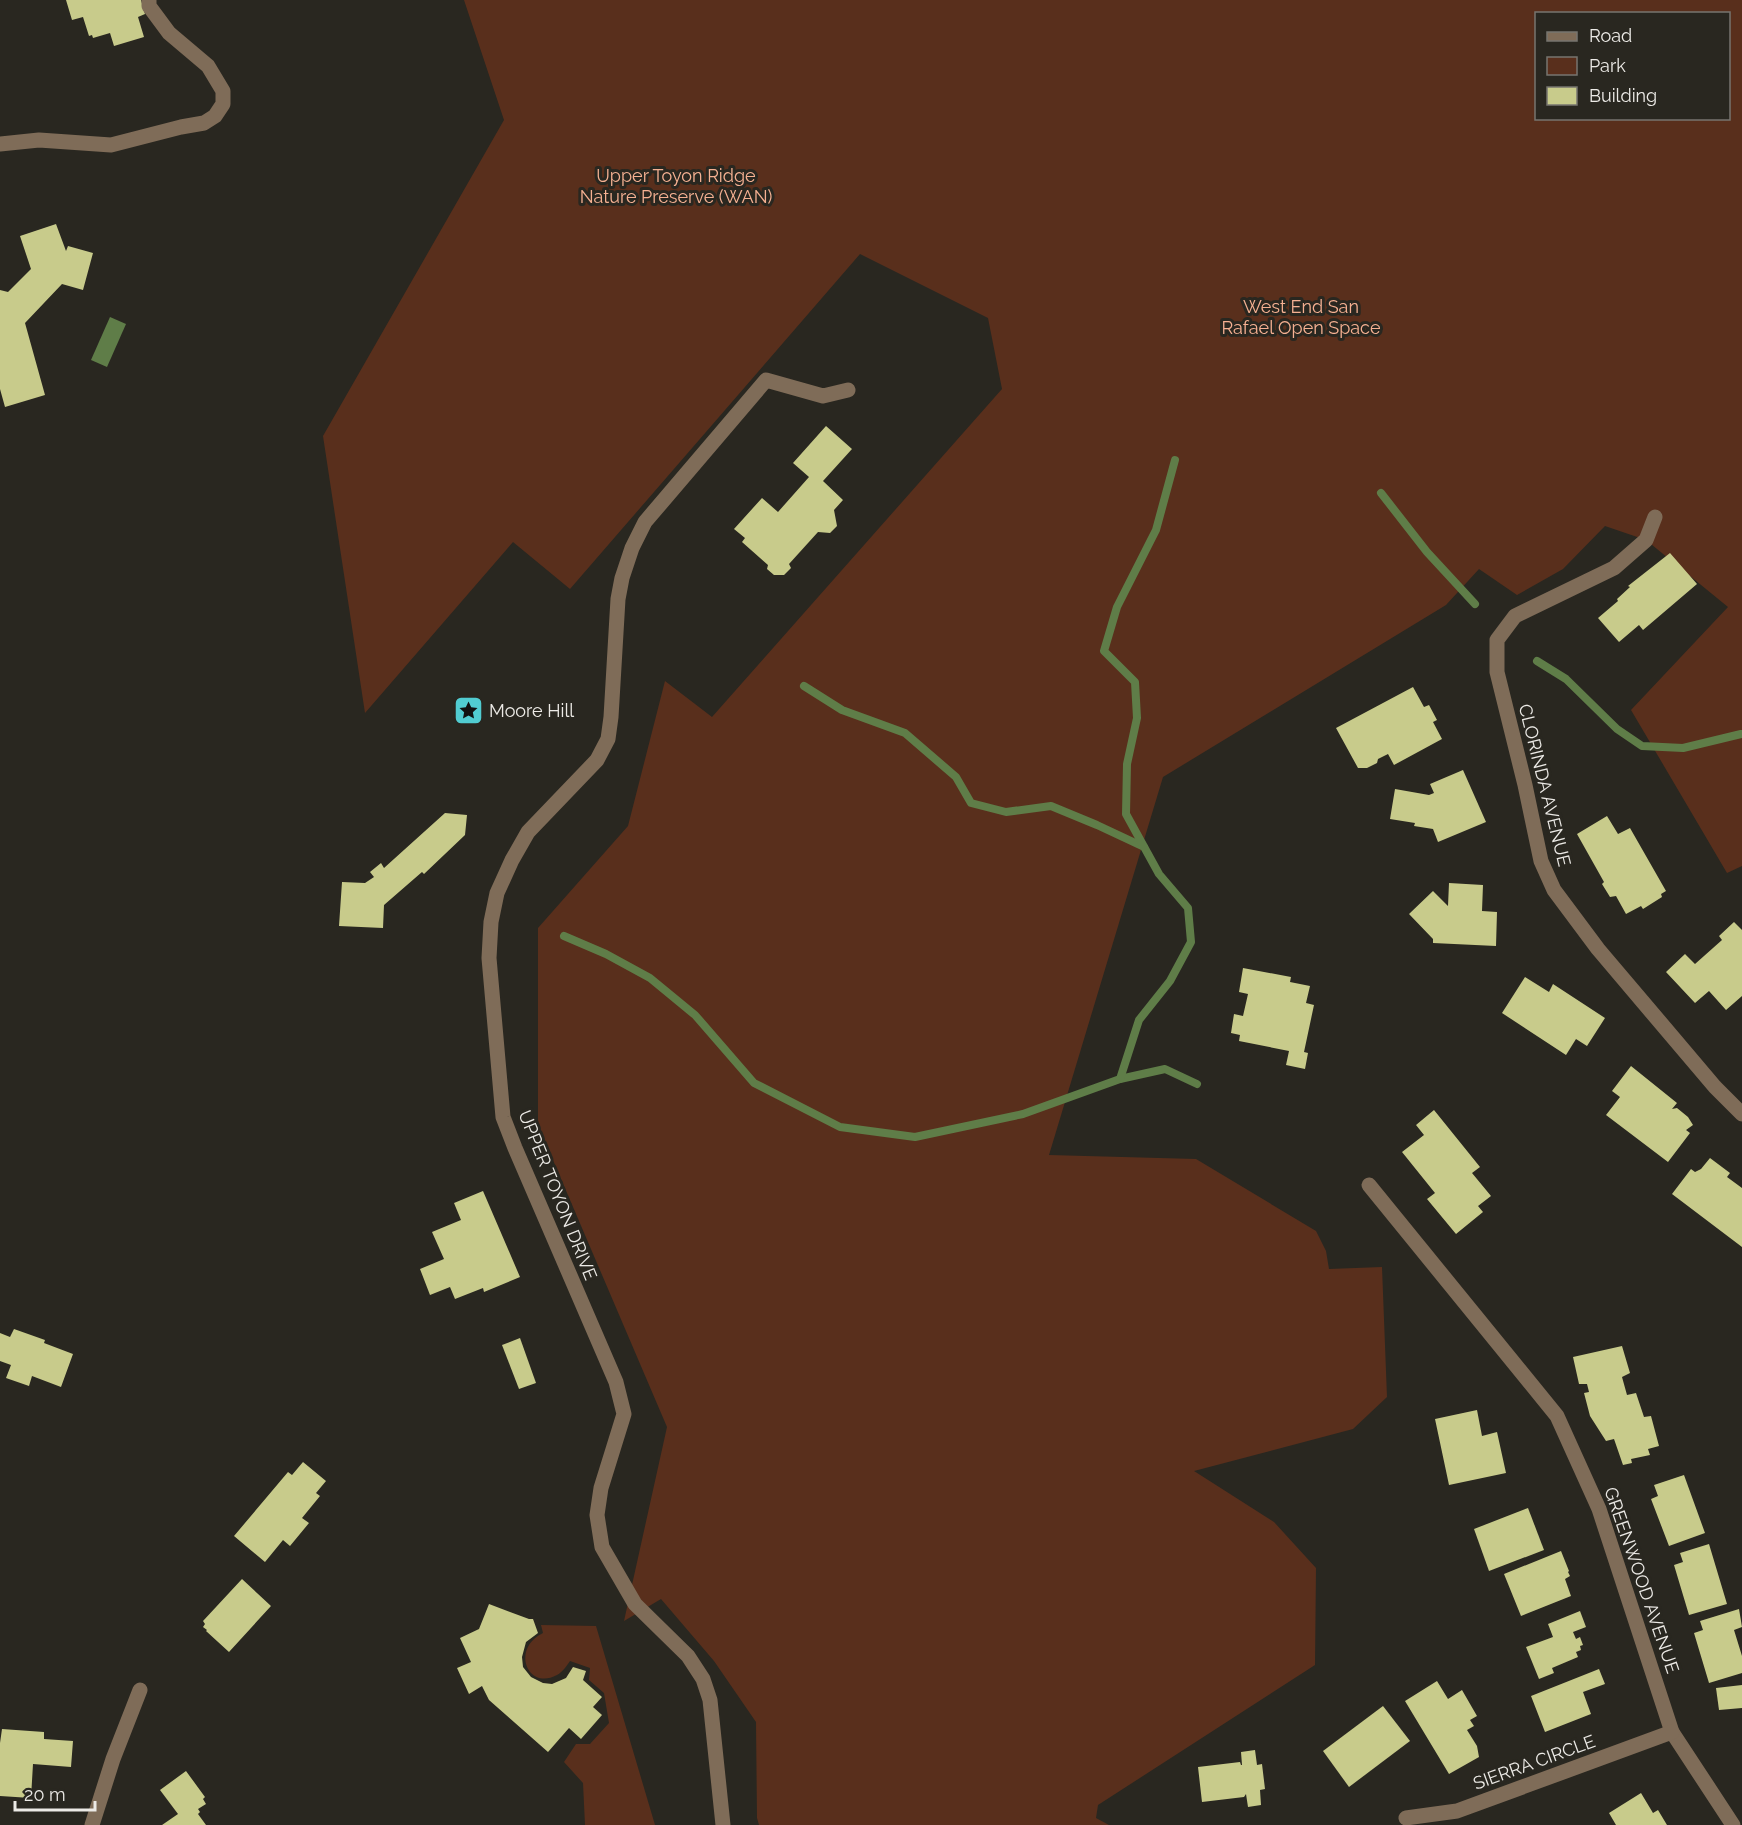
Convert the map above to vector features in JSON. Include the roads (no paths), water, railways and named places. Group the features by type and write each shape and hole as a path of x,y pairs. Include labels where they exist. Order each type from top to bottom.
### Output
{"street":[{"path":"0,144 39,140 111,145 181,126 204,123 215,116 223,104 223,91 208,66 169,33 149,6 149,0"},
{"name":"UPPER TOYON DRIVE","path":"723,1825 710,1700 703,1679 688,1656 635,1604 602,1547 597,1515 598,1506 601,1488 624,1414 616,1382 503,1117 489,958 492,922 497,893 528,832 597,760 608,739 618,599 632,548 645,522 766,380 823,396 848,390"},
{"name":"CLORINDA AVENUE","path":"1655,517 1646,540 1614,568 1515,616 1497,640 1497,672 1541,861 1554,890 1598,949 1714,1087 1742,1114"},
{"name":"GREENWOOD AVENUE","path":"1369,1185 1557,1416 1599,1509 1672,1732 1733,1825"},
{"path":"92,1825 113,1759 140,1690"},
{"name":"SIERRA CIRCLE","path":"1406,1818 1457,1811 1672,1732"}],"waterway":[{"path":"1120,1079 1139,1020 1170,981 1191,942 1188,908 1159,874 1126,814 1127,764 1137,718 1135,682 1104,651 1117,607 1156,530 1175,460"},
{"path":"1381,493 1427,552 1475,604"},
{"path":"1537,661 1566,679 1617,729 1642,746 1683,748 1741,734"},
{"path":"804,686 842,710 905,733 956,777 971,803 1006,812 1051,806 1144,847"},
{"path":"564,936 606,954 650,978 695,1015 754,1083 840,1127 915,1137 1023,1114 1120,1079 1165,1069 1197,1084"}],"place":[{"name":"Moore Hill","path":"468,710"}],"park label":[{"name":"Upper Toyon Ridge Nature Preserve (WAN)","path":"676,186"},
{"name":"West End San Rafael Open Space","path":"1301,316"}]}
